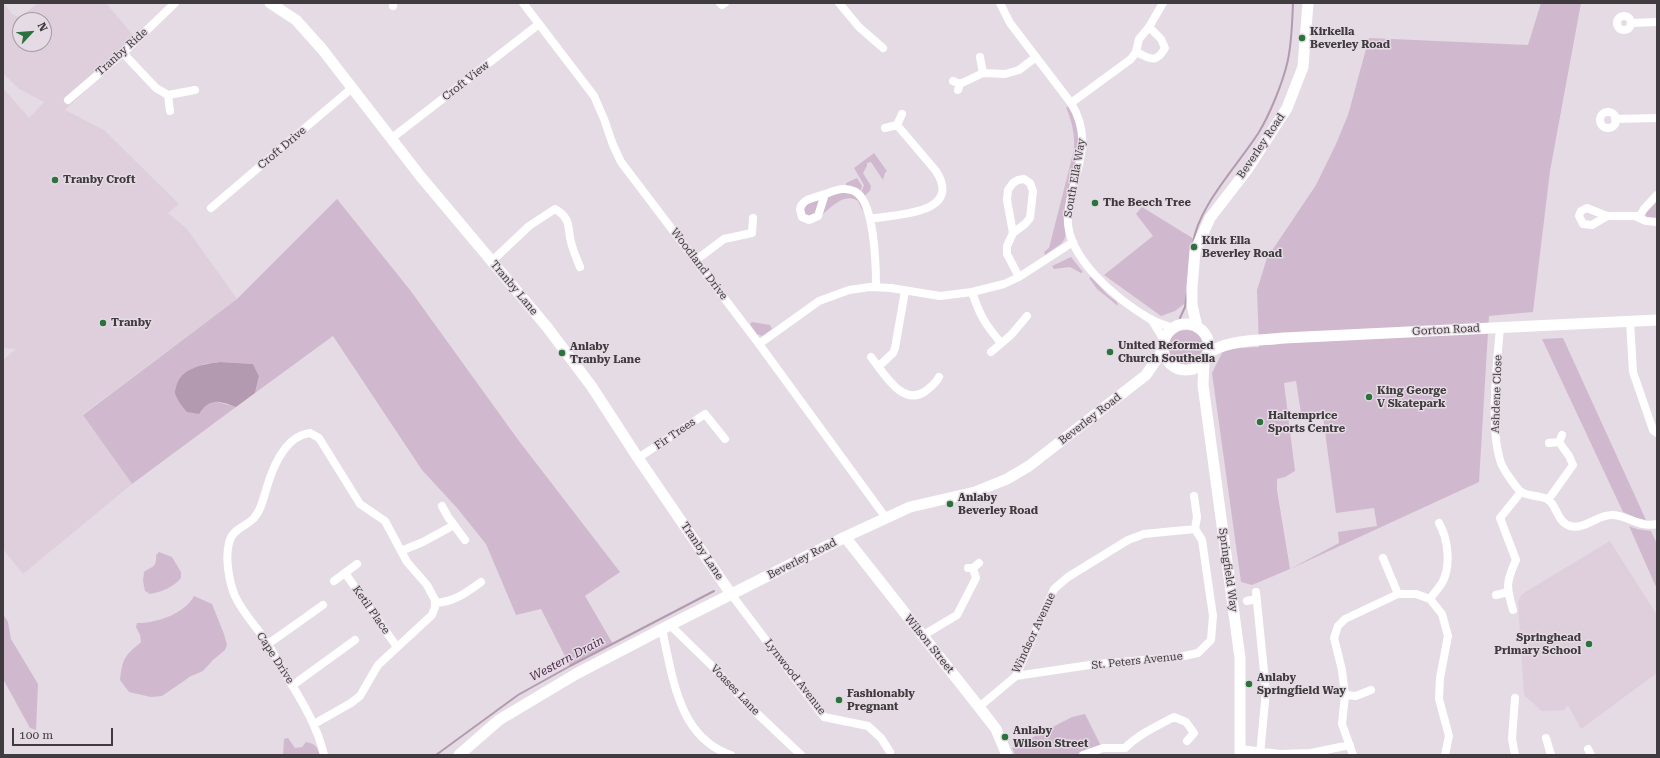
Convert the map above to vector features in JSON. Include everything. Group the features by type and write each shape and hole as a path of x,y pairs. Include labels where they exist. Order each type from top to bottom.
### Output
{"main road":[{"name":"Tranby Lane","path":"270,3 296,20 322,49 421,177 547,327 592,387 638,458 731,594"},
{"name":"Beverley Road","path":"1197,327 1192,305 1195,251 1210,218 1247,170 1287,108 1303,67 1308,3"},
{"name":"Beverley Road","path":"1178,326 1192,305"},
{"name":"Gorton Road","path":"1206,357 1217,347 1235,343 1284,338 1657,320"},
{"path":"1185,370 1199,366 1206,357 1208,341 1205,335 1197,327 1178,326 1167,333 1164,345 1168,361 1172,366 1185,370 1203,385"},
{"name":"Gorton Road","path":"1205,335 1235,343"},
{"name":"Beverley Road","path":"460,755 499,720 576,674 731,594 910,507 975,492 1007,479 1029,466 1146,374 1164,345"},
{"name":"Springfield Way","path":"1206,357 1203,385 1240,658 1240,752"},
{"name":"Beverley Road","path":"1146,374 1172,366"},
{"name":"Wilson Street","path":"845,538 996,729 1007,755"}],"street":[{"name":"Tranby Ride","path":"68,100 123,53 175,3"},
{"name":"Woodland Drive","path":"523,3 594,96 621,162 759,344 886,518"},
{"path":"720,3 722,5 725,3"},
{"path":"839,3 859,27 883,48"},
{"name":"South Ella Way","path":"1000,3 1010,23 1071,103 1079,117 1083,136 1083,145 1068,217 1069,231 1081,257 1105,286 1115,295 1151,319 1178,326"},
{"path":"1071,103 1131,59 1136,52 1139,39 1149,27 1163,3"},
{"path":"1631,23 1657,22"},
{"name":"Croft View","path":"392,138 539,24"},
{"path":"1136,52 1147,58 1156,59 1160,57 1165,48 1161,39 1149,27"},
{"path":"123,53 156,88 168,95 195,90"},
{"path":"980,57 983,73"},
{"path":"957,85 983,73 1005,74 1019,70 1036,57"},
{"name":"Croft Drive","path":"211,208 352,88"},
{"path":"168,95 170,111"},
{"path":"897,125 902,114"},
{"path":"1615,119 1657,118"},
{"path":"885,128 897,125"},
{"path":"870,219 923,210 933,206 941,194 941,178 897,125"},
{"path":"1013,233 1007,200 1008,190 1013,183 1018,180 1024,180 1030,183 1033,191 1030,218 1013,233 1007,246 1007,254 1019,277"},
{"path":"825,194 839,189 854,190 864,199 870,219 876,260 876,288"},
{"path":"1639,217 1657,195"},
{"path":"492,261 529,226 555,209 563,214 569,227 570,242 580,267"},
{"path":"1607,216 1633,216 1639,217 1646,221 1657,222"},
{"path":"696,260 724,239 752,233 752,218"},
{"path":"759,344 819,301 849,290 876,288 940,296 972,292 1004,284 1019,277 1073,242"},
{"path":"878,366 896,348 905,291"},
{"path":"972,292 979,313 986,326 1001,343"},
{"path":"991,352 1011,335 1027,316"},
{"name":"South Ella Way","path":"1151,319 1164,345"},
{"path":"1630,322 1633,372 1653,430 1657,433"},
{"name":"Ashdene Close","path":"1500,327 1496,380 1495,435 1501,464 1521,492"},
{"path":"871,357 889,381 904,394 912,397 921,395 939,383"},
{"name":"Fir Trees","path":"638,458 705,414 725,438"},
{"name":"Cape Drive","path":"324,755 314,724 293,685 268,644 235,596 227,561 228,545 232,534 251,520 257,513 262,504 271,473 280,456 290,444 301,436 310,434 319,438 360,504 385,521 401,551"},
{"path":"1548,500 1572,465 1561,439 1549,443"},
{"path":"1513,610 1508,592 1507,579 1519,560 1500,518 1521,492 1548,500 1561,519 1570,526 1583,525 1612,515 1644,525 1657,524"},
{"path":"1194,496 1197,517 1195,530"},
{"path":"442,506 465,540"},
{"path":"314,724 360,696 375,669 397,646 432,615 435,600 427,585 411,567 401,551 423,542 454,525"},
{"path":"1430,599 1443,580 1448,558 1441,526 1451,526"},
{"name":"Windsor Avenue","path":"979,707 1016,676 1054,589 1068,577 1128,540 1144,534 1195,530"},
{"name":"St. Peters Avenue","path":"1016,676 1096,664 1179,658 1198,653 1211,640 1212,616 1202,540 1195,530"},
{"path":"1383,557 1398,594"},
{"path":"334,581 357,564"},
{"path":"922,636 957,615 976,578 973,566"},
{"name":"Ketil Place","path":"345,573 397,646"},
{"path":"435,604 448,602 460,597 481,582"},
{"path":"1496,595 1508,592"},
{"name":"Lynwood Avenue","path":"731,594 824,717 868,726 881,738 890,752"},
{"path":"1353,755 1342,724 1345,695 1342,670 1334,638 1338,626 1345,619 1398,594 1416,594 1430,599 1442,614 1448,636 1440,678 1439,699 1449,736 1445,755"},
{"name":"Springfield Way","path":"1247,601 1256,596 1266,691 1260,753"},
{"path":"268,644 323,605"},
{"path":"666,627 680,703 686,718 695,730 711,746 724,753 732,755"},
{"name":"Voases Lane","path":"666,627 714,668 746,703 801,755"},
{"path":"293,685 355,640"},
{"path":"1345,695 1356,696 1371,690"},
{"path":"1515,698 1512,739 1515,755"},
{"path":"1083,755 1103,748 1126,752 1131,742 1174,717 1186,722 1194,733 1187,741"},
{"path":"1546,738 1551,755"},
{"path":"1240,752 1280,754 1311,753 1350,745"}],"shaded area":[{"name":"Tranby","path":"3,3 12,14 12,52 52,52 52,12 26,12 38,3 106,3 138,41 65,110 104,130 179,204 168,213 187,229 237,299 83,414 132,484 23,574 3,549 3,360 16,349 3,348 3,88 29,118 44,102 19,89 3,73"},
{"path":"1541,3 1581,3 1550,171 1533,312 1489,316 1479,482 1290,569 1252,585 1241,582 1212,373 1224,349 1259,347 1257,290 1267,258 1316,185 1336,144 1348,115 1369,38 1528,45","holes":["1296,381 1302,420 1323,417 1336,513 1374,508 1377,526 1338,532 1339,543 1290,569 1277,490 1277,479 1285,477 1295,471 1284,383"]},
{"path":"1066,107 1072,107 1081,137 1065,238 1062,243 1045,255 1044,252 1049,248 1074,150 1073,128"},
{"path":"874,153 887,171 883,180 871,162 867,163 863,173 871,186 870,191 864,196 861,193 864,185 854,168"},
{"path":"857,178 862,186 860,192 846,185 846,183"},
{"path":"840,192 857,196 865,211 863,211 858,201 848,198 838,202 821,216 827,197"},
{"path":"1657,198 1657,219 1646,218 1645,213"},
{"path":"337,199 410,290 519,441 620,572 585,596 613,644 570,666 541,609 516,615 486,544 457,508 422,470 333,336 255,393 259,376 253,364 220,362 204,364 187,371 206,404 214,401 236,407 132,484 83,415 237,299"},
{"path":"815,200 819,200 816,214 812,217 803,215 804,206"},
{"path":"1142,207 1194,239 1190,248 1188,301 1175,311 1161,316 1104,275 1153,236 1136,214"},
{"path":"1071,257 1083,272 1081,273 1070,267 1054,269 1052,266"},
{"path":"1091,277 1117,302 1118,306 1097,289 1089,278"},
{"path":"752,322 770,325 772,329 762,336 757,334 750,324"},
{"path":"1190,330 1199,335 1203,341 1203,355 1199,361 1190,366 1182,366 1173,361 1169,355 1168,344 1173,335 1179,331"},
{"path":"1563,338 1646,520 1636,518 1623,512 1542,339"},
{"path":"220,362 253,364 259,376 255,393 236,407 225,403 215,402 207,405 199,414 187,412 178,401 175,393 180,378 195,367"},
{"path":"1629,526 1651,531 1657,544 1657,589"},
{"name":"Springhead Primary School","path":"1610,541 1657,615 1657,673 1581,729 1568,705 1564,710 1542,711 1524,695 1518,601 1522,594"},
{"path":"159,552 172,557 181,572 181,578 167,589 150,594 145,591 143,581 144,572 155,565 156,555"},
{"path":"194,596 212,604 224,634 227,645 225,650 203,671 191,676 162,696 151,697 129,692 120,680 125,658 141,642 140,635 136,627 137,623 152,622 169,616 184,608"},
{"path":"3,614 8,622 11,639 38,684 36,730 30,728 3,679"},
{"path":"1085,714 1101,746 1077,755 1015,755 1012,748 1072,717"},
{"path":"288,738 295,748 302,747 306,742 314,745 317,747 320,755 283,755 284,739"}],"waterway":[{"path":"1193,244 1196,230 1202,215 1220,186 1259,132 1275,99 1289,56 1292,34 1293,3"},
{"path":"1180,318 1185,307 1187,294"},
{"name":"Western Drain","path":"436,755 518,695 570,666 714,591"}],"place":[{"name":"Kirkella Beverley Road","path":"1302,38"},
{"name":"Tranby Croft","path":"55,180"},
{"name":"The Beech Tree","path":"1095,203"},
{"name":"Kirk Ella Beverley Road","path":"1194,247"},
{"name":"Tranby","path":"103,323"},
{"name":"United Reformed Church Southella","path":"1110,352"},
{"name":"Anlaby Tranby Lane","path":"562,353"},
{"name":"King George V Skatepark","path":"1369,397"},
{"name":"Haltemprice Sports Centre","path":"1260,422"},
{"name":"Anlaby Beverley Road","path":"950,504"},
{"name":"Springhead Primary School","path":"1589,644"},
{"name":"Anlaby Springfield Way","path":"1249,684"},
{"name":"Fashionably Pregnant","path":"839,700"},
{"name":"Anlaby Wilson Street","path":"1005,737"}]}
